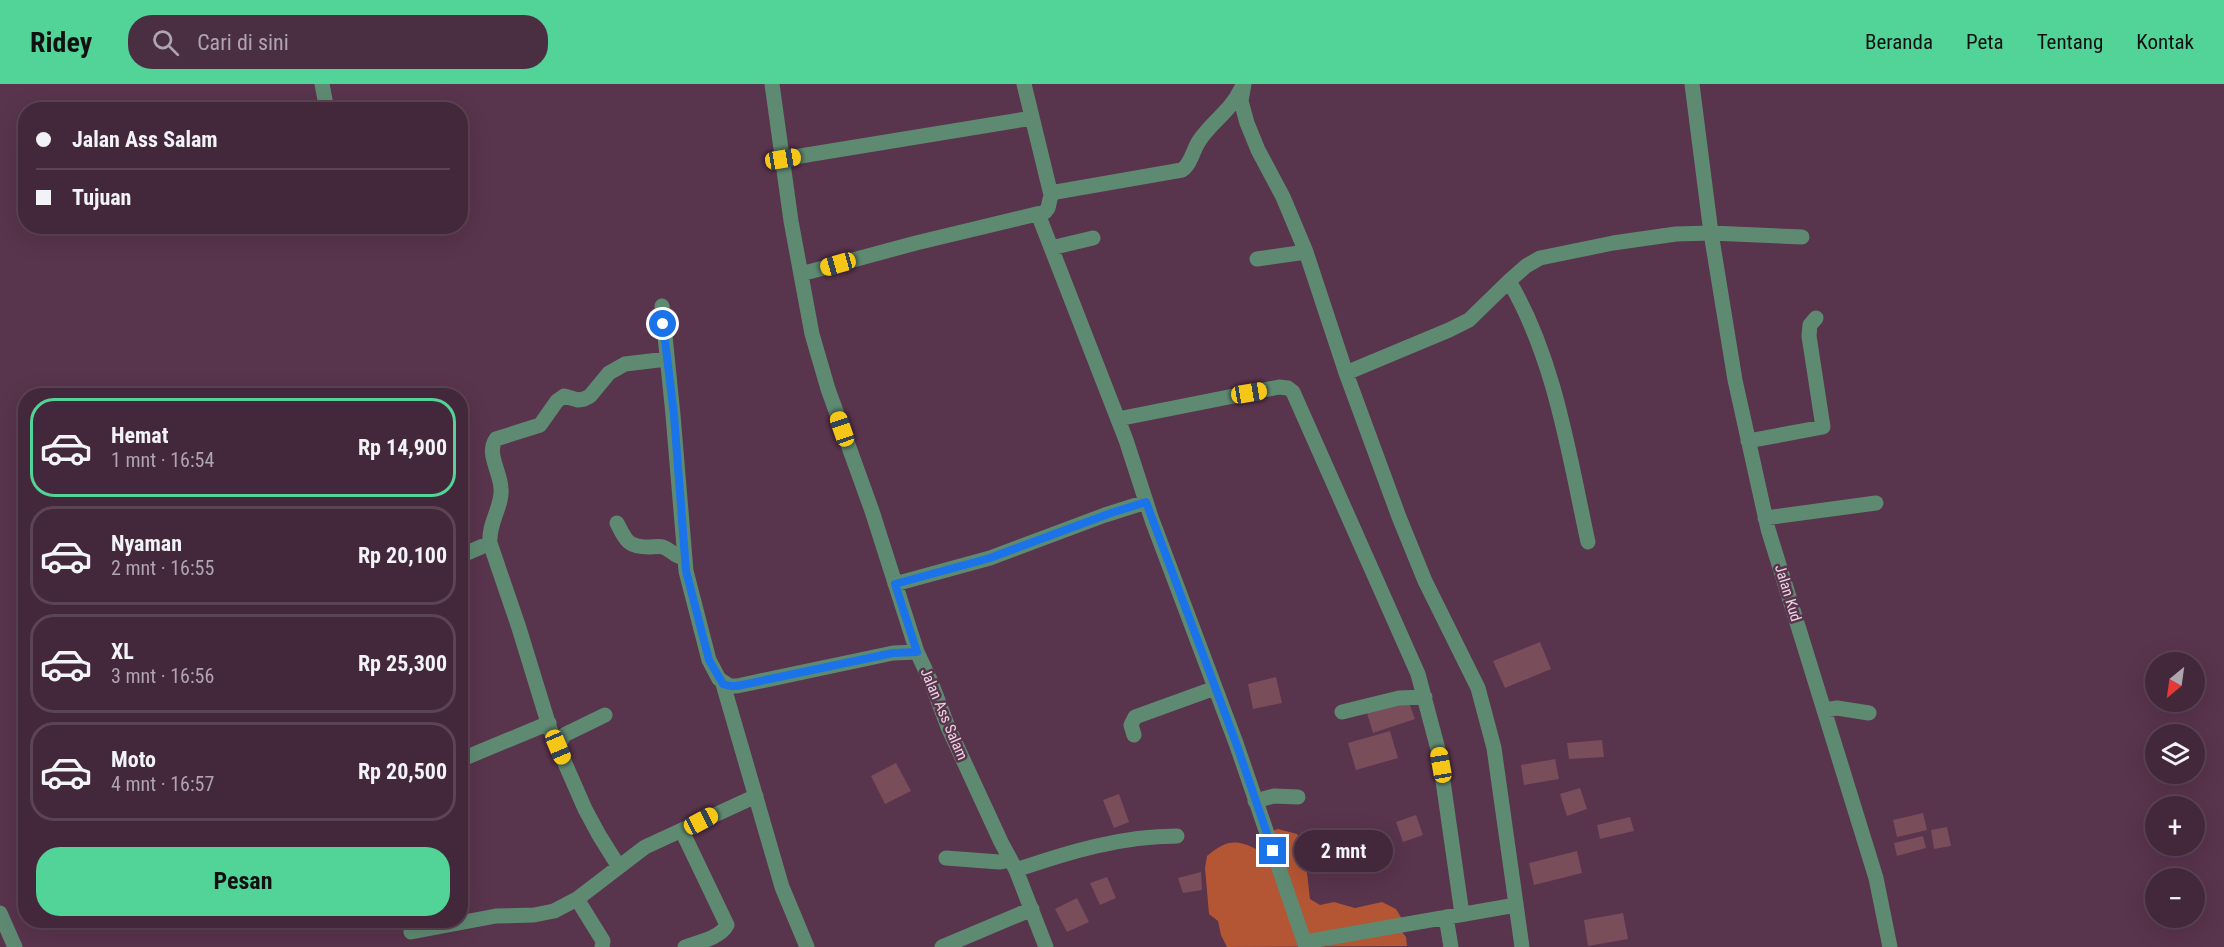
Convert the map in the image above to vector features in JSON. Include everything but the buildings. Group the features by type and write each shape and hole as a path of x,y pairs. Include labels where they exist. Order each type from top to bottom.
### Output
{"street":[{"path":"324,97 333,84"},
{"path":"772,84 801,274 818,358 917,652"},
{"path":"801,274 1045,212 1051,195 1024,84"},
{"name":"Jalan Kud","path":"1692,84 1735,380 1765,518 1876,878 1890,947"},
{"path":"1051,195 1056,192 1182,170 1186,167 1198,142 1235,103 1243,86"},
{"path":"1243,86 1241,100 1258,150 1283,197 1306,252 1346,373 1425,581 1478,687 1494,748 1522,947"},
{"path":"783,159 1032,118"},
{"path":"1038,214 1118,419 1306,945 1516,905"},
{"path":"1346,373 1469,320 1526,266 1540,258 1634,239 1712,233 1802,237"},
{"path":"1051,248 1093,238"},
{"path":"1257,259 1306,252"},
{"path":"1509,281 1537,340 1550,379 1588,542"},
{"path":"662,306 688,580 709,660 723,684 782,887 807,947"},
{"path":"1748,441 1822,427 1821,404 1809,336 1810,325 1816,318"},
{"path":"619,867 598,835 558,747 490,543 491,529 502,490 492,444 496,439 540,425 557,401 564,396 578,400 590,396 609,373 625,364 667,359"},
{"path":"1118,419 1279,387 1288,388 1293,392 1418,674 1442,770 1452,834 1456,885 1462,914"},
{"path":"895,584 990,558 1146,502"},
{"path":"1765,518 1876,503"},
{"path":"617,523 629,543 636,547 666,548 674,556 685,558"},
{"path":"468,553 490,543"},
{"name":"Jalan Ass Salam","path":"723,684 737,686 893,653 917,652 938,698 948,727 1013,865 1046,947"},
{"path":"1134,735 1131,725 1136,717 1215,688"},
{"path":"1342,712 1393,699 1425,697"},
{"path":"1825,710 1837,708 1869,712"},
{"path":"558,747 564,735 604,716"},
{"path":"468,757 549,723"},
{"path":"468,921 496,916 544,914 554,911 577,899 645,847 756,796"},
{"path":"1255,801 1274,796 1298,797"},
{"path":"682,831 727,925 723,931 685,947"},
{"path":"946,858 1013,865 1105,843 1141,837 1177,836"},
{"path":"577,899 603,941 602,947"},
{"path":"942,947 1032,909"},
{"path":"0,913 15,947"},
{"path":"1446,917 1451,947"},
{"path":"411,932 432,928"}],"shaded area":[{"path":"1278,829 1297,834 1304,847 1310,899 1320,905 1334,902 1355,908 1382,902 1396,909 1402,919 1402,932 1406,937 1407,946 1227,947 1218,921 1209,914 1205,868 1207,856 1225,844 1236,842 1256,849 1270,832"}],"route":[{"path":"663,324 674,415 686,571 709,660 723,684 737,686 893,653 917,652 895,584 990,558 1146,502 1236,743 1273,851"}]}
